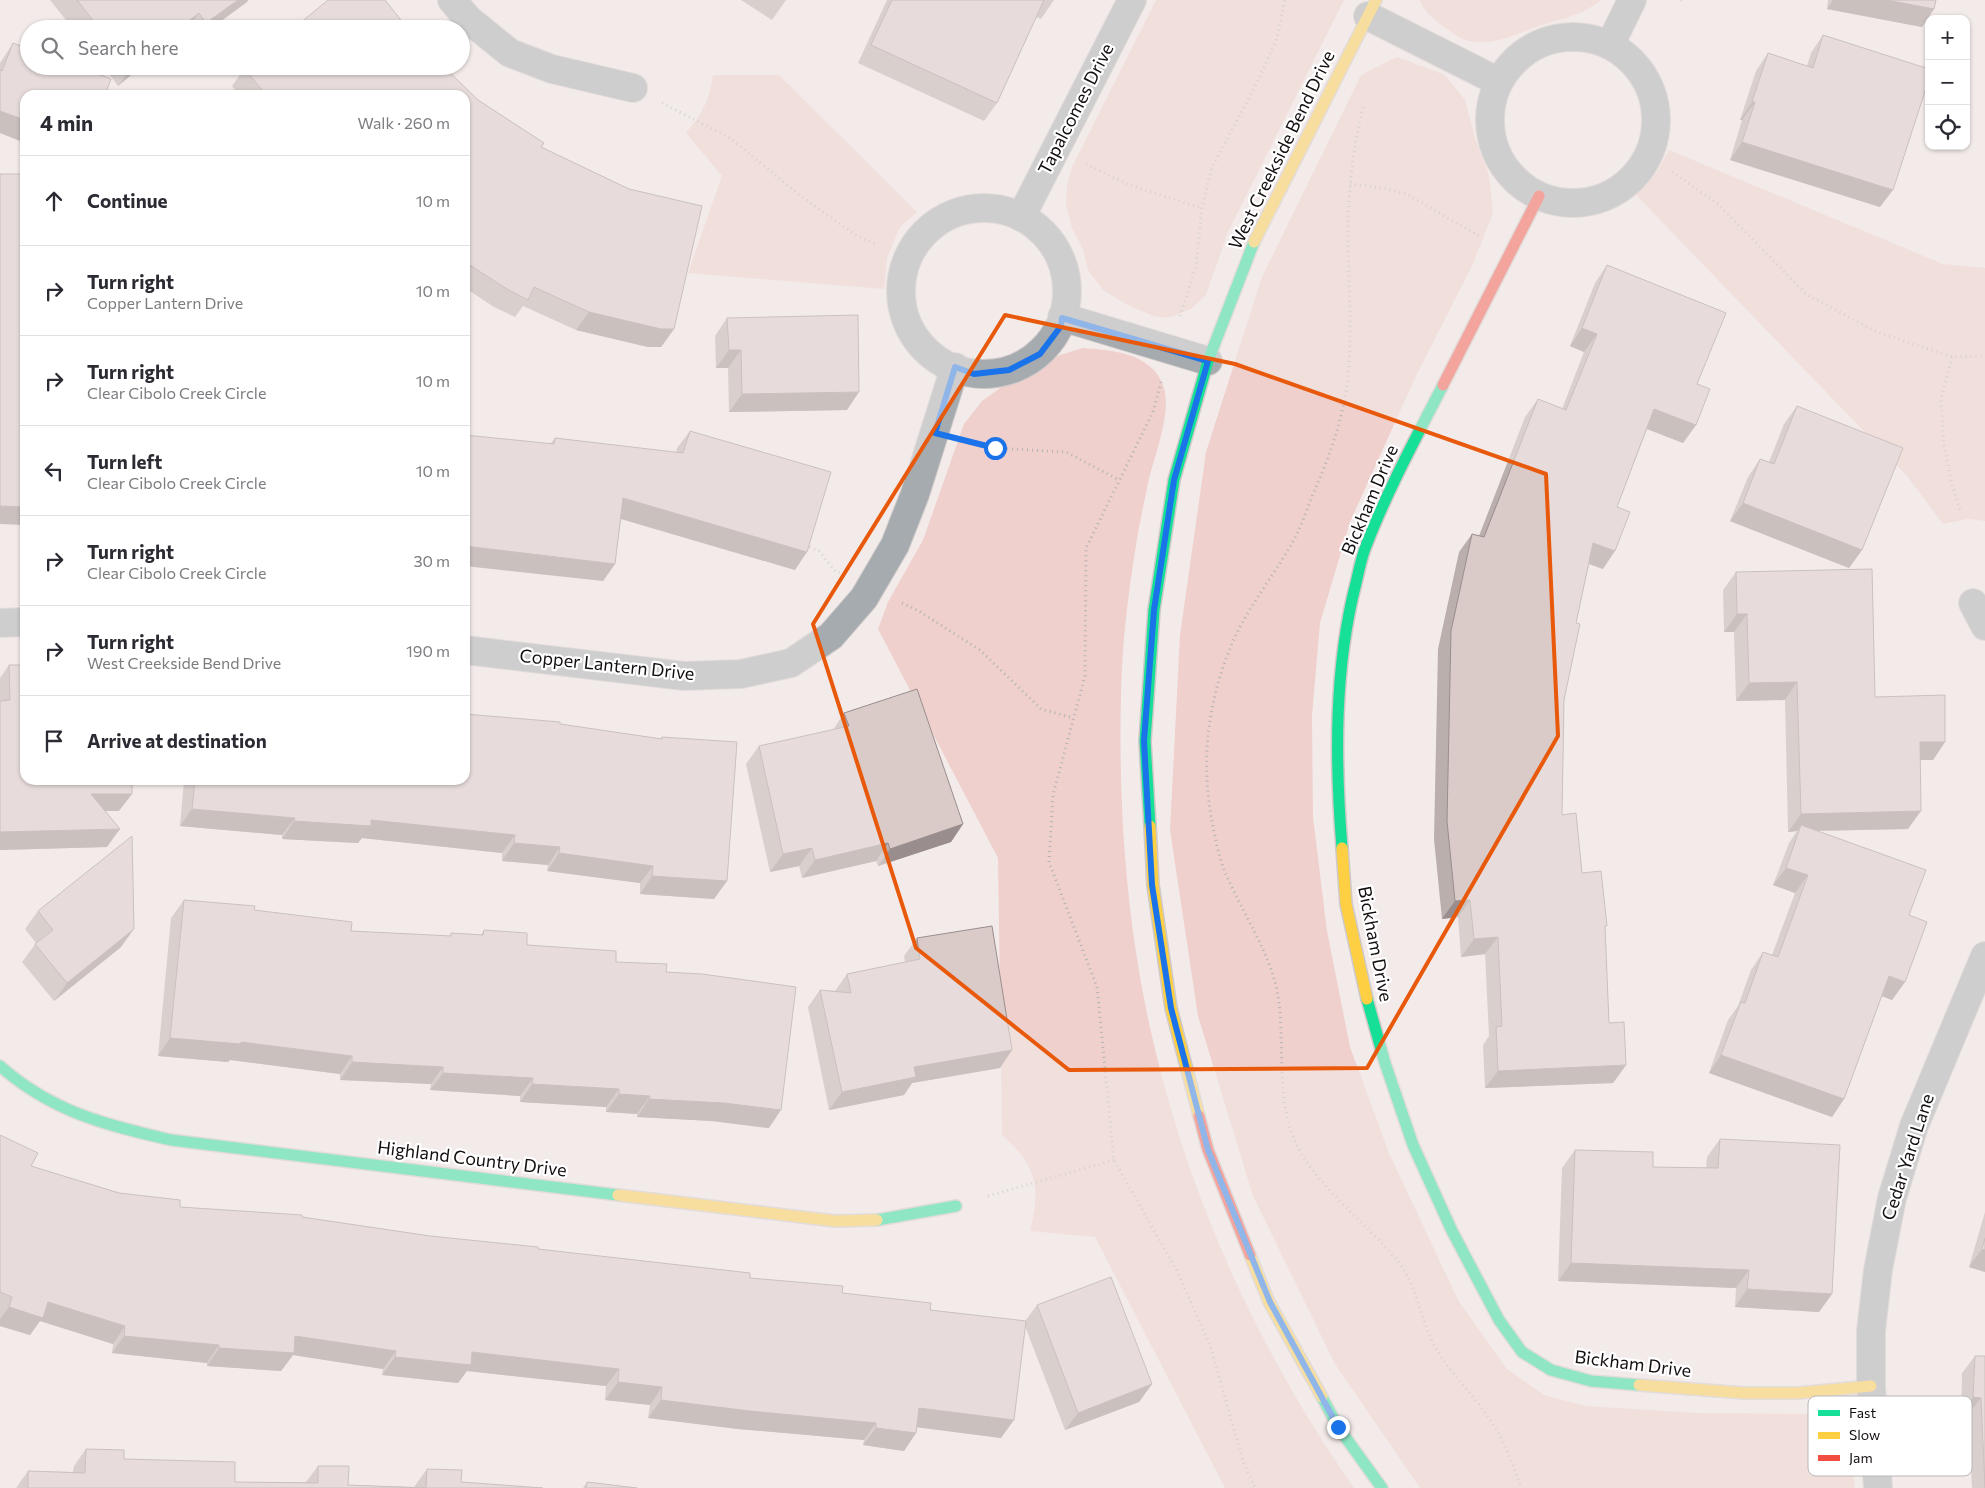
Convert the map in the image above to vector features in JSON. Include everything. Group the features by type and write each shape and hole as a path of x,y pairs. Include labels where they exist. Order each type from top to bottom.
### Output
{"street":[{"path":"452,0 469,20"},
{"name":"Tapalcomes Drive","path":"1021,217 1132,0"},
{"path":"1610,45 1632,0"},
{"path":"1372,8 1499,82"},
{"name":"West Creekside Bend Drive","path":"1372,8 1258,231 1208,361 1174,480 1154,610 1144,741 1152,885 1170,998 1208,1150 1270,1302 1338,1427 1382,1488"},
{"path":"470,21 510,54 552,69 633,88"},
{"path":"1579,36 1610,45 1636,64 1652,92 1657,124 1649,155 1630,181 1603,198 1571,203 1539,196 1516,181 1500,160 1491,134 1490,107 1499,82 1519,56 1547,40 1579,36"},
{"name":"Bickham Drive","path":"1539,196 1393,483 1365,548 1348,614 1341,667 1338,752 1340,826 1346,904 1362,981 1385,1063 1413,1145 1452,1231 1499,1320 1522,1352 1551,1370 1591,1381 1744,1393 1798,1393 1871,1386"},
{"path":"976,207 1011,211 1041,230 1061,258 1068,292 1062,318 1061,326 1040,354 1009,370 974,374 941,363 915,339 902,307 902,272 917,241 943,218 976,207"},
{"path":"1062,318 1208,361"},
{"name":"Copper Lantern Drive","path":"470,651 684,676 741,674 791,663 831,636 864,598 895,545 935,433 955,367"},
{"path":"0,623 20,622"},
{"name":"Cedar Yard Lane","path":"1872,1396 1871,1331 1878,1270 1892,1198 1914,1126 1985,956"},
{"name":"Highland Country Drive","path":"0,1066 8,1074 49,1102 108,1126 171,1140 835,1221 881,1220 956,1206"}],"path":[{"path":"1169,350 1196,266 1202,208 1212,167 1257,83 1278,38 1285,0"},
{"path":"633,88 730,138 802,197 857,236 878,245"},
{"path":"1056,150 1128,184 1202,208"},
{"path":"1672,172 1717,204 1806,294 1875,331 1952,357 1985,356"},
{"path":"1350,184 1384,188 1407,194 1456,221 1509,255"},
{"path":"1952,357 1941,399 1944,444 1952,485 1961,513"},
{"path":"935,433 995,448 1066,452 1119,480"},
{"path":"802,544 819,551 836,572 918,610 980,650 1041,708 1073,718"},
{"path":"956,1206 1114,1160"}],"highlighted area":[{"path":"1005,315 1235,364 1546,474 1558,736 1367,1068 1069,1070 916,948 813,624"}],"shaded area":[{"path":"1156,0 1344,0 1228,232 1206,295 1191,309 1168,318 1153,316 1126,304 1103,290 1088,270 1082,247 1072,228 1066,204 1067,186 1072,167"},
{"path":"1420,0 1601,0 1588,9 1573,15 1495,41 1475,42 1465,40 1445,28 1430,16"},
{"path":"1397,57 1445,75 1465,100 1475,138 1489,175 1493,213 1472,266 1416,376 1350,522 1320,623 1312,716 1313,817 1327,931 1350,1047 1389,1153 1458,1300 1506,1368 1544,1395 1585,1406 1697,1413 1808,1414 1808,1476 1854,1476 1855,1488 1420,1488 1335,1364 1253,1196 1198,1016 1170,830 1180,635 1206,452 1262,277 1361,75"},
{"path":"713,75 779,75 917,212 900,227 887,258 884,289 688,273 722,176 686,133 704,106"},
{"path":"1669,150 1943,264 1985,268 1985,521 1968,519 1943,524 1907,476 1636,195 1656,173"},
{"path":"1083,348 1118,352 1140,360 1150,366 1157,374 1163,385 1165,396 1164,421 1148,483 1133,564 1124,639 1121,695 1121,791 1125,856 1136,952 1149,1024 1188,1164 1214,1232 1244,1299 1277,1364 1314,1427 1354,1488 1225,1488 1095,1237 1030,1231 1035,1201 1033,1178 1023,1157 1002,1135 998,858 878,629 888,602 923,540 964,424 982,401 1003,386 1022,380 1057,356"}],"building":[{"path":"77,0 238,0 210,20 204,20 199,13 190,20 93,20"},
{"path":"328,0 385,0 401,20 304,20"},
{"path":"892,0 1044,0 997,103 871,45"},
{"path":"1887,0 1936,0 1934,9"},
{"path":"1823,35 1925,68 1925,91 1893,190 1742,142 1755,102 1752,102 1768,53 1813,68"},
{"path":"13,43 20,46 20,75 101,75 111,79 107,90 20,90 20,118 0,111 0,70 2,71"},
{"path":"250,75 452,75 468,90 262,90"},
{"path":"470,92 478,100 544,143 541,147 629,189 702,206 674,329 661,329 589,312 534,287 528,300 470,265"},
{"path":"0,174 20,174 20,507 0,506"},
{"path":"1607,265 1726,313 1697,384 1710,389 1696,425 1654,409 1617,507 1630,512 1615,551 1593,543 1576,623 1580,624 1564,700 1562,815 1576,813 1582,873 1601,871 1607,926 1605,926 1609,1023 1624,1022 1626,1065 1498,1071 1496,1027 1502,1026 1498,937 1474,939 1470,900 1455,901 1447,821 1451,631 1472,534 1484,537 1538,399 1566,410 1597,334 1582,328"},
{"path":"858,315 859,392 742,394 741,350 729,350 727,318"},
{"path":"1797,406 1903,448 1862,550 1743,503 1760,459 1774,464"},
{"path":"690,431 831,472 807,552 623,498 615,564 470,547 470,436 554,444 555,438 683,453"},
{"path":"1872,569 1875,697 1945,695 1945,742 1920,742 1921,811 1801,814 1797,682 1749,683 1747,614 1737,614 1736,572"},
{"path":"9,665 20,665 20,785 132,785 132,794 91,794 120,829 0,832 0,701 10,700"},
{"path":"917,689 963,824 890,849 888,843 815,860 812,848 783,854 759,746 849,726 844,713"},
{"path":"470,714 560,722 560,724 662,739 662,737 737,742 727,881 652,876 653,866 559,853 560,847 514,843 515,835 371,820 371,826 294,821 295,818 192,809 194,785 470,785"},
{"path":"1801,825 1926,870 1909,915 1927,922 1905,982 1889,976 1844,1099 1721,1055 1741,1002 1745,1003 1763,952 1778,957 1808,875 1786,868"},
{"path":"132,836 134,929 67,983 35,944 53,930 38,911"},
{"path":"184,900 255,906 254,910 352,922 351,931 451,936 451,933 483,935 484,930 527,933 527,945 616,951 616,962 667,964 666,972 702,974 796,987 781,1110 724,1103 649,1099 650,1096 619,1094 619,1089 532,1084 533,1078 443,1073 443,1067 352,1062 352,1056 241,1042 241,1044 170,1038"},
{"path":"992,926 1012,1050 914,1067 916,1077 842,1092 820,990 851,993 847,974 920,959 917,938"},
{"path":"0,1135 38,1153 31,1166 119,1193 180,1200 180,1207 302,1215 302,1217 430,1236 750,1273 750,1278 843,1286 842,1293 931,1303 930,1310 1026,1321 1014,1420 919,1408 916,1433 876,1428 876,1423 661,1400 662,1387 618,1382 619,1369 472,1352 471,1365 395,1357 396,1351 295,1336 294,1353 219,1348 219,1345 124,1336 125,1326 48,1302 43,1318 9,1307 12,1297 0,1292"},
{"path":"1720,1139 1840,1145 1832,1294 1747,1289 1749,1270 1571,1263 1575,1150 1653,1152 1653,1167 1718,1168"},
{"path":"1985,1238 1985,1250 1982,1249"},
{"path":"1111,1277 1152,1384 1078,1413 1037,1305"},
{"path":"1975,1356 1985,1356 1985,1488 1981,1398 1973,1397"},
{"path":"86,1449 124,1450 124,1459 235,1462 235,1482 318,1483 318,1466 349,1466 348,1485 426,1488 28,1488 28,1471 85,1473"},
{"path":"427,1469 462,1470 461,1482 543,1488 426,1488"},
{"path":"587,1482 637,1488 586,1488"}],"traffic: fast":[{"path":"1150,826 1145,741 1154,610 1174,480 1208,361 1254,242"},
{"path":"1342,848 1338,781 1338,714 1340,681 1349,615 1363,555 1374,525 1443,385"},
{"path":"1367,999 1385,1063 1413,1145 1452,1231 1499,1320 1522,1352 1551,1370 1591,1381 1639,1385"},
{"path":"0,1066 20,1082 60,1106 124,1129 171,1140 618,1195"},
{"path":"877,1220 956,1206"},
{"path":"1322,1397 1338,1427 1382,1488"}],"traffic: slow":[{"path":"1254,242 1376,0"},
{"path":"1150,826 1153,885 1171,1008 1199,1116"},
{"path":"1342,848 1346,904 1367,999"},
{"path":"618,1195 835,1221 877,1220"},
{"path":"1250,1255 1269,1302 1322,1397"},
{"path":"1639,1385 1744,1393 1798,1393 1871,1386"}],"traffic: jam":[{"path":"1443,385 1539,196"},
{"path":"1199,1116 1208,1150 1250,1255"}],"route":[{"path":"995,448 935,433 955,367 974,374 1009,370 1040,354 1061,326 1062,318 1208,361 1174,480 1154,610 1144,741 1152,885 1171,1008 1208,1150 1270,1302 1338,1427"}]}
